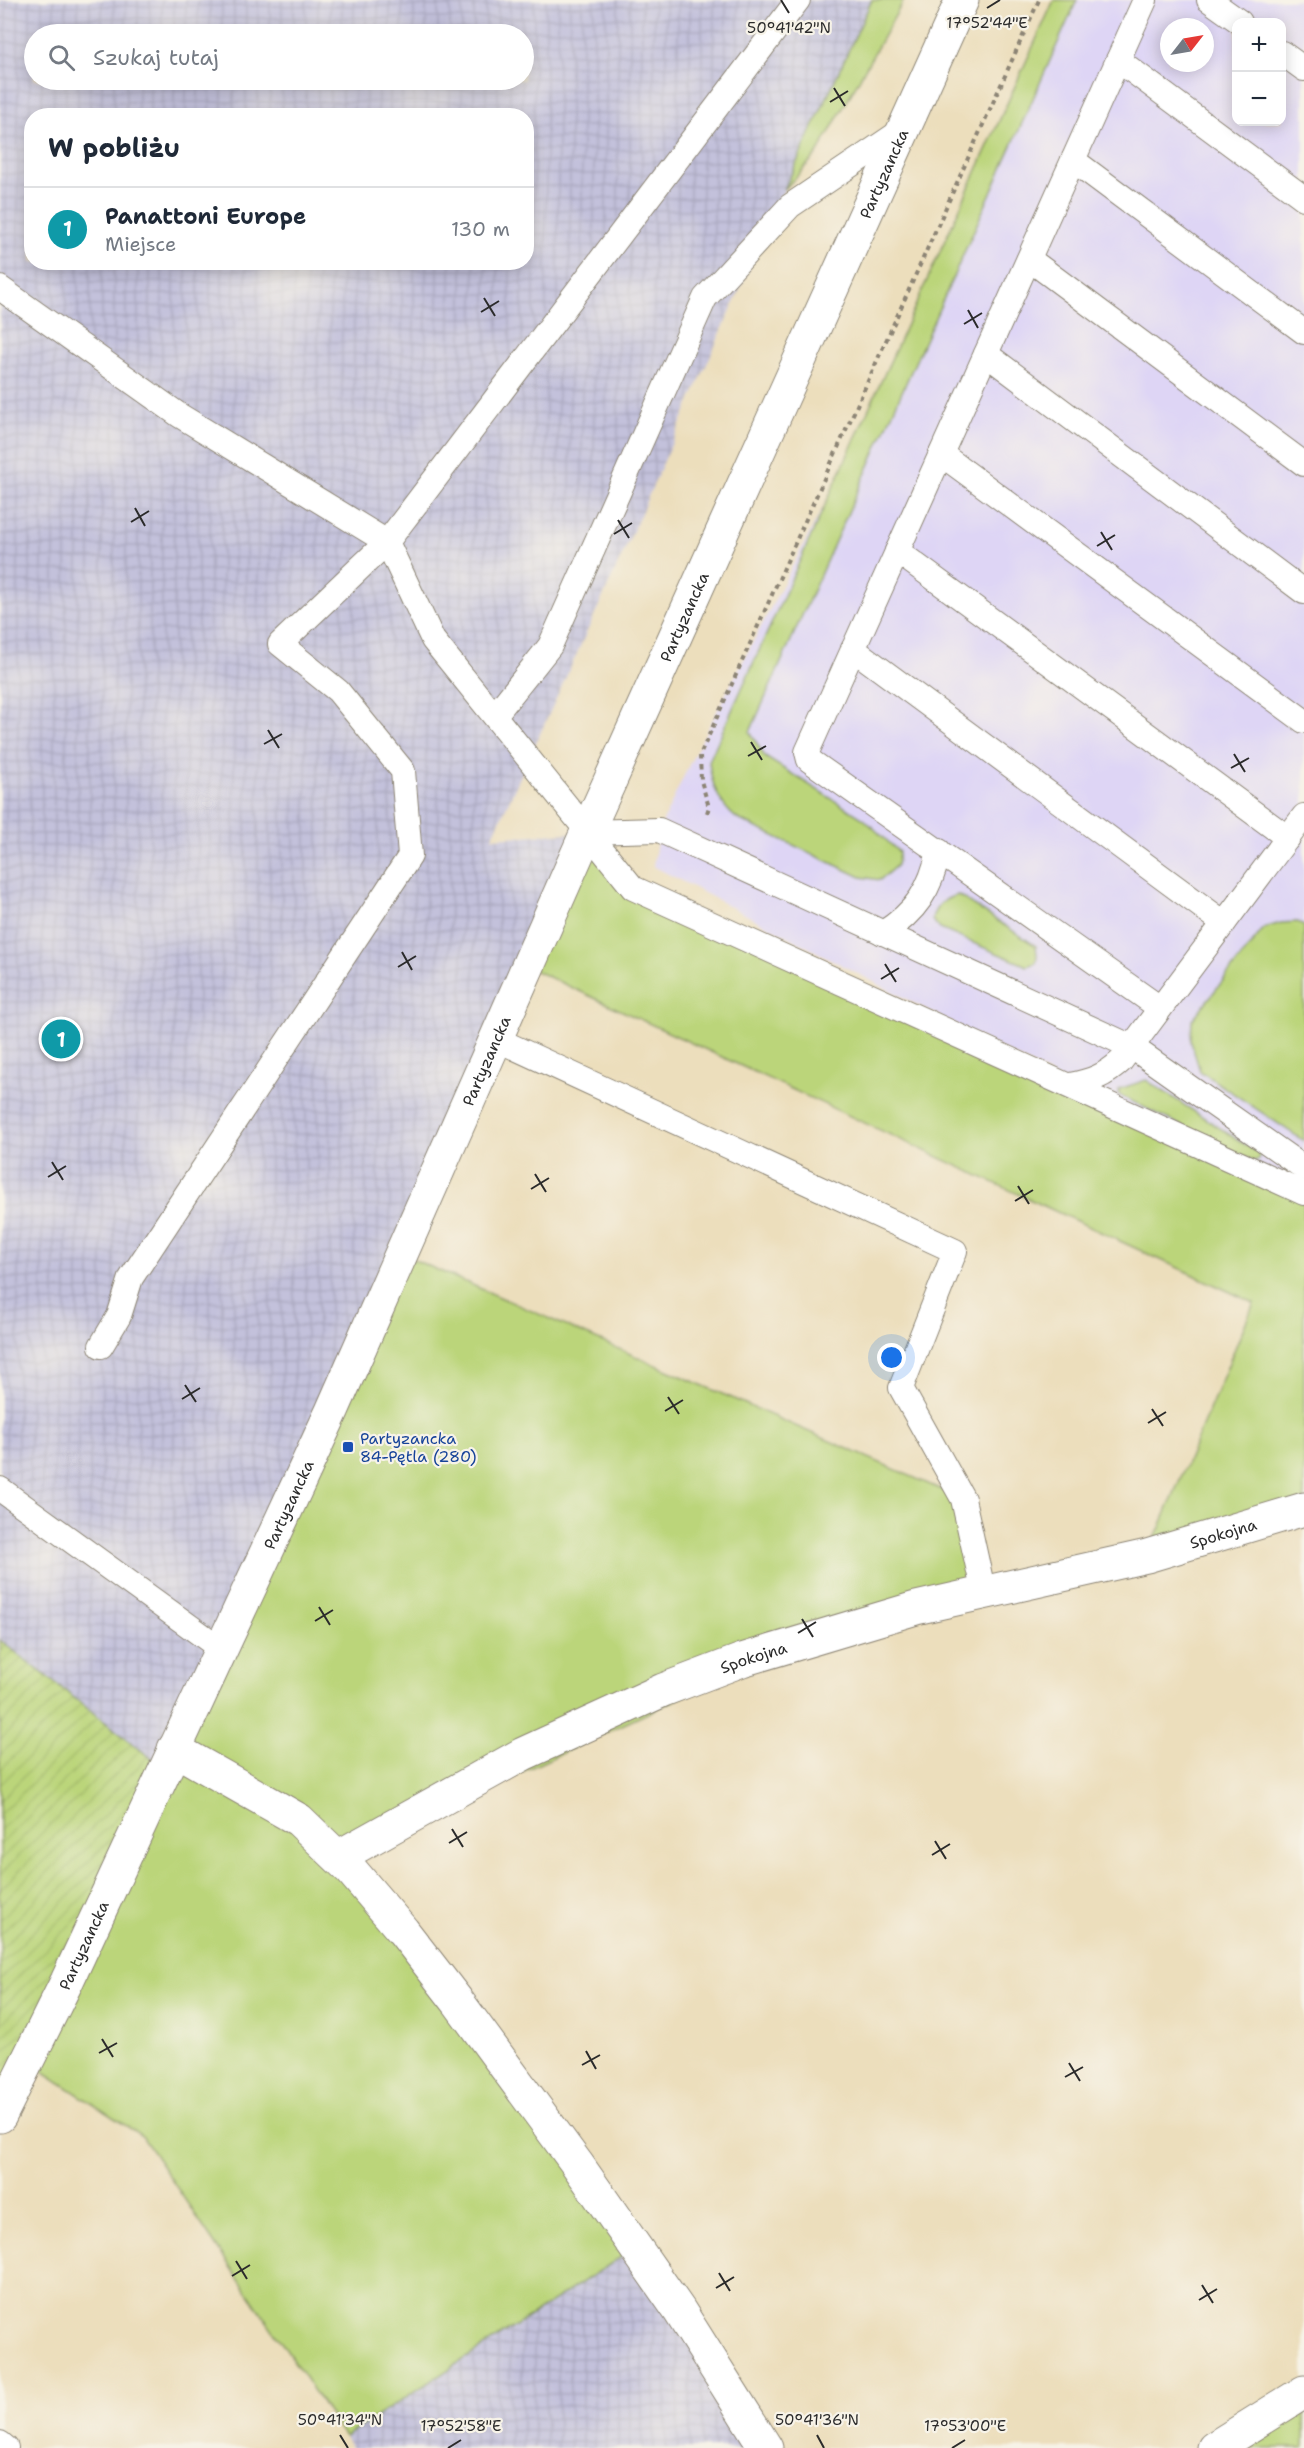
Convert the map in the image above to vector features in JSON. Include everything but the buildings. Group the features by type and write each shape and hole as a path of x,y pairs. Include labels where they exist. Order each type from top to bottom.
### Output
{"main road":[{"name":"Partyzancka","path":"0,2116 67,1981 332,1412 587,832 962,0"},
{"name":"Spokojna","path":"338,1857 523,1754 663,1690 742,1660 916,1608 1147,1556 1304,1509"},
{"path":"174,1749 299,1820 338,1857 410,1940 577,2164 679,2310 766,2448"},
{"path":"1214,2448 1304,2392"}],"lane":[{"path":"101,1346 119,1316 131,1278 410,856 402,771 338,691 280,644 387,542 798,0"},
{"path":"1145,0 807,752 809,760 1160,1008"},
{"path":"1209,0 1234,18"},
{"path":"1286,56 1304,69"},
{"path":"1118,60 1304,198"},
{"path":"495,715 550,646 705,298 790,206 904,129"},
{"path":"1073,160 1304,332"},
{"path":"1029,259 1304,464"},
{"path":"0,288 179,416 387,542 433,640 633,888 1304,1193"},
{"path":"986,354 1304,592"},
{"path":"941,454 1304,721"},
{"path":"897,551 1288,838"},
{"path":"853,649 1224,923"},
{"path":"1070,1085 1093,1081 1109,1072 1132,1047 1304,816"},
{"path":"587,832 659,830 1132,1047 1304,1168"},
{"path":"884,933 903,921 914,909 934,873 939,851"},
{"path":"496,1039 955,1251 901,1388 963,1499 984,1593"},
{"path":"0,1489 221,1649"},
{"path":"0,2443 6,2448"}],"path":[{"path":"705,816 710,807 700,781 700,755 1038,0"}],"shaded area":[{"path":"0,0 872,0 492,838 587,832 165,1769 0,1640"},
{"path":"1072,0 1304,0 1304,1193 1070,1085 653,866 659,830 689,765 933,296"},
{"path":"635,2248 766,2448 352,2448 345,2437"}],"green space":[{"path":"872,0 904,0 817,154 784,190"},
{"path":"1054,0 1077,0 750,732 765,757 864,819 899,852 897,865 880,880 861,877 736,818 724,806 716,792 709,761"},
{"path":"587,832 633,888 1304,1193 1304,1509 1155,1539 1254,1303 527,967"},
{"path":"958,895 1036,946 1036,963 1027,966 940,929 932,920 938,906 945,900"},
{"path":"1297,922 1304,925 1304,1141 1200,1071 1191,1042 1192,1020 1264,928 1281,923"},
{"path":"1146,1080 1260,1154 1259,1160 1253,1161 1119,1095 1119,1089"},
{"path":"401,1254 963,1499 984,1594 802,1641 339,1857 635,2248 345,2437 142,2136 27,2061"},
{"path":"0,1640 165,1769 0,2116"},
{"path":"1304,2392 1304,2448 1214,2448"}],"place":[{"name":"Panattoni Europe","path":"61,1039"},
{"name":"Partyzancka 84-Pętla (280)","path":"348,1447"}]}
